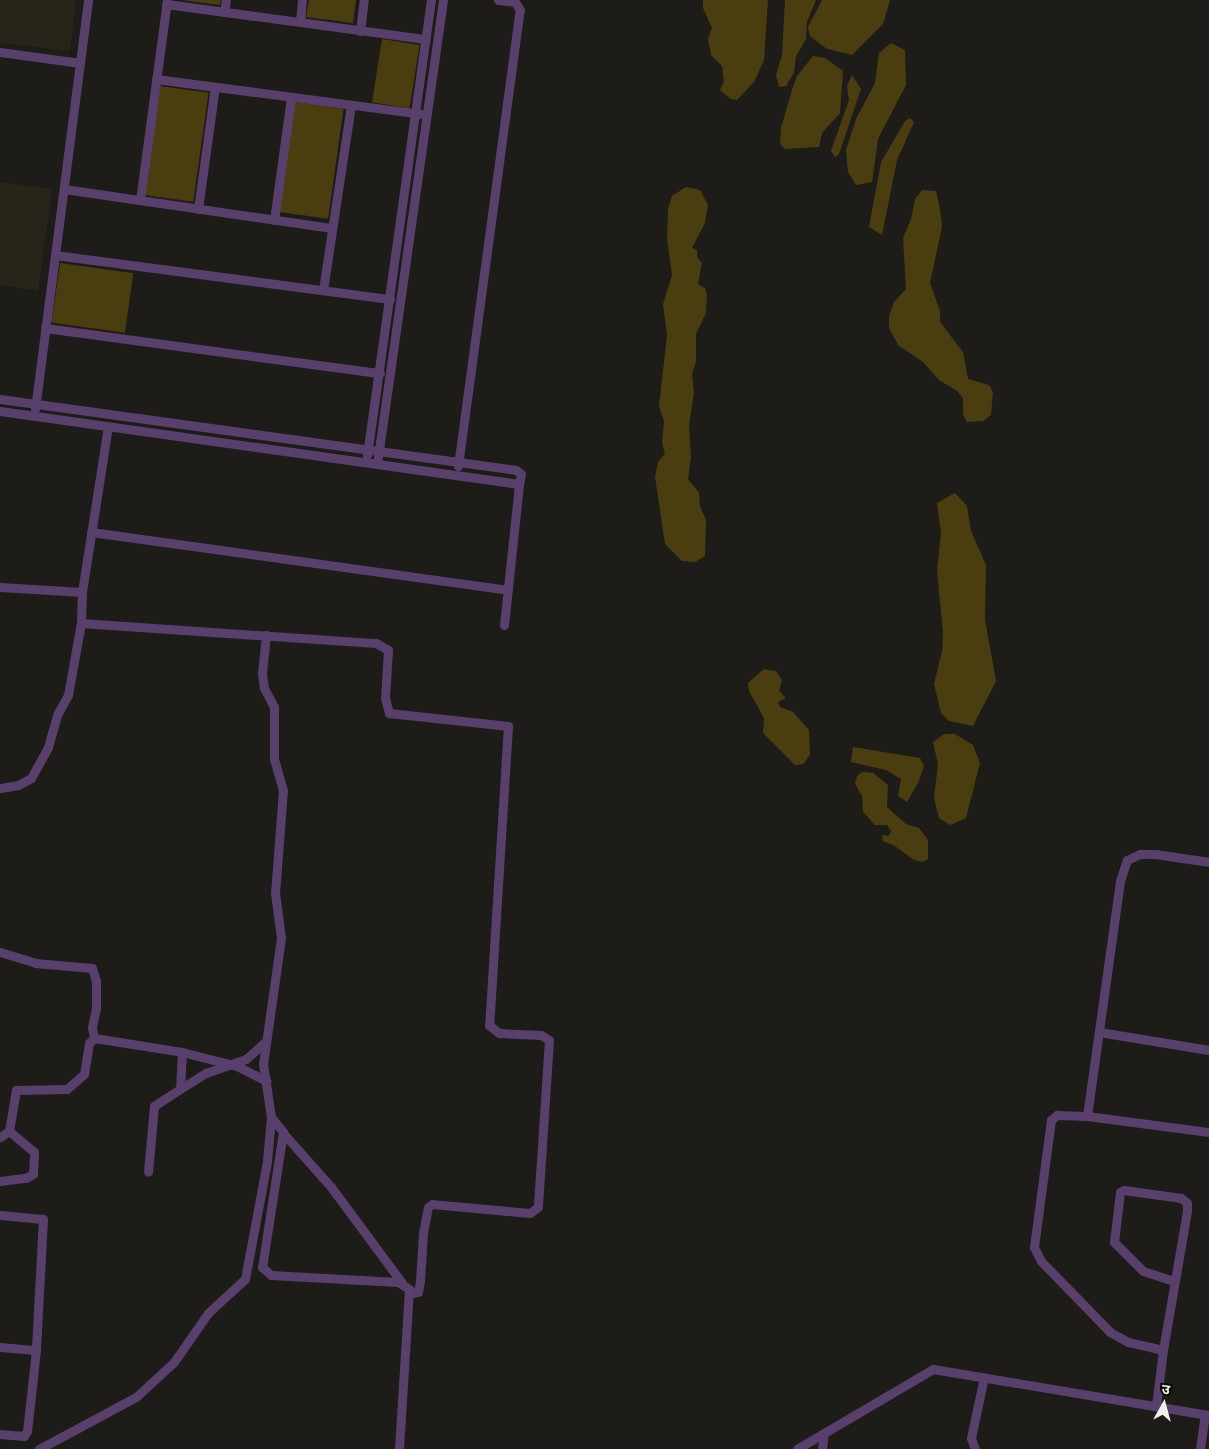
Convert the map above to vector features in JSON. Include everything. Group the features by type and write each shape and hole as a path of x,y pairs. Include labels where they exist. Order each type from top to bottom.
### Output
{"street":[{"path":"34,416 88,0"},
{"path":"224,12 226,0"},
{"path":"300,22 302,0"},
{"path":"360,30 364,0"},
{"path":"366,463 431,0"},
{"path":"377,464 443,0"},
{"path":"456,474 520,10 516,2 498,0"},
{"path":"140,200 167,2 224,12 426,40"},
{"path":"0,52 80,63"},
{"path":"156,79 427,115"},
{"path":"198,208 216,87"},
{"path":"274,220 291,97"},
{"path":"323,290 351,105"},
{"path":"64,189 332,228"},
{"path":"55,255 390,299"},
{"path":"46,328 380,373"},
{"path":"0,399 516,470 521,474 504,625"},
{"path":"0,411 519,484"},
{"path":"0,788 18,785 31,778 48,747 58,713 68,695 81,623 82,592 108,426"},
{"path":"92,532 508,590"},
{"path":"0,587 82,592"},
{"path":"81,623 384,645 388,650 385,698 389,713 503,724 509,731 489,1025 499,1033 541,1035 549,1040 538,1206 530,1213 432,1204 428,1207 422,1233 418,1292 410,1294"},
{"path":"39,1449 136,1397 174,1362 208,1313 245,1279 267,1161 271,1117 266,1081 264,1043 280,943 275,893 283,790 274,759 274,708 264,688 262,674 266,636"},
{"path":"1087,1116 1120,881 1127,860 1140,854 1155,854 1209,862"},
{"path":"0,952 35,963 94,970 94,1038 88,1046 84,1074 73,1086 58,1090 27,1089 14,1092 9,1131 0,1138"},
{"path":"1098,1032 1209,1050"},
{"path":"94,1038 182,1052 233,1064 266,1081"},
{"path":"148,1172 154,1106 206,1073 233,1064 255,1053 264,1043"},
{"path":"180,1090 182,1052"},
{"path":"1163,1350 1128,1342 1110,1332 1036,1255 1034,1247 1048,1127 1057,1115 1087,1116 1209,1132"},
{"path":"271,1117 331,1187 410,1294 399,1449"},
{"path":"0,1180 26,1178 32,1174 34,1152 9,1131"},
{"path":"283,1133 263,1270 271,1275 402,1283"},
{"path":"1156,1406 1163,1350 1187,1203 1181,1198 1124,1190 1120,1192 1114,1242 1143,1271 1174,1281"},
{"path":"0,1215 43,1218 36,1350 27,1433 0,1434"},
{"path":"0,1347 36,1350"},
{"path":"797,1449 927,1371 941,1369 1207,1415 1200,1449"},
{"path":"975,1449 971,1438 984,1377"},
{"path":"822,1449 824,1433"}],"shaded area":[{"path":"0,0 76,0 70,51 0,43"},
{"path":"182,0 221,0 220,5"},
{"path":"309,0 356,0 353,23 306,17"},
{"path":"703,0 768,0 764,60 754,82 737,100 731,99 720,90 724,82 722,66 711,55 708,39 712,28 703,8"},
{"path":"785,0 816,0 807,22 806,39 796,56 794,73 786,86 779,87 776,75 782,55"},
{"path":"822,0 890,0 883,24 852,55 827,49 810,36 808,27"},
{"path":"382,39 420,45 410,108 372,102"},
{"path":"891,43 905,50 906,85 878,139 872,182 856,185 848,172 846,150 856,119 875,83 879,53"},
{"path":"813,56 825,58 843,71 840,113 822,133 819,147 784,149 780,143 781,128 792,90 797,76"},
{"path":"852,75 861,89 839,154 835,157 831,151 849,100 847,86"},
{"path":"160,86 209,93 193,202 145,195"},
{"path":"295,102 344,109 328,219 280,212"},
{"path":"910,118 914,122 897,160 882,235 869,227 881,162 905,121"},
{"path":"0,182 52,189 38,291 0,285"},
{"path":"686,187 700,190 708,205 705,223 692,248 697,250 697,257 702,263 698,284 705,288 707,295 706,313 696,334 696,361 692,374 694,393 689,425 691,457 688,479 699,493 700,506 706,520 705,556 695,562 682,561 665,544 655,477 658,462 665,454 662,443 664,421 659,406 667,335 663,304 672,275 667,239 668,209 672,196"},
{"path":"922,190 936,191 940,209 942,227 930,283 940,311 940,322 963,352 968,379 989,385 993,392 991,415 983,421 967,422 963,414 963,398 957,391 939,380 923,362 898,345 889,328 889,316 894,302 906,289 903,238 911,219 915,199"},
{"path":"60,263 133,273 125,333 52,322"},
{"path":"955,493 967,506 971,531 986,565 985,620 996,681 973,726 949,721 941,713 934,684 942,651 943,633 937,571 941,533 937,503"},
{"path":"764,669 776,671 782,680 779,691 786,698 778,702 780,707 793,712 809,730 810,755 803,764 795,765 763,733 764,718 749,691 748,683"},
{"path":"944,734 955,734 973,745 980,763 966,818 950,825 939,818 934,798 938,764 933,742"},
{"path":"853,747 920,758 924,766 919,781 907,802 898,796 901,779 886,770 851,762"},
{"path":"862,772 873,773 888,785 887,807 906,824 919,828 928,840 928,859 922,862 914,860 895,846 883,841 882,835 889,836 891,831 887,825 875,825 863,812 862,796 855,784 857,776"}]}
